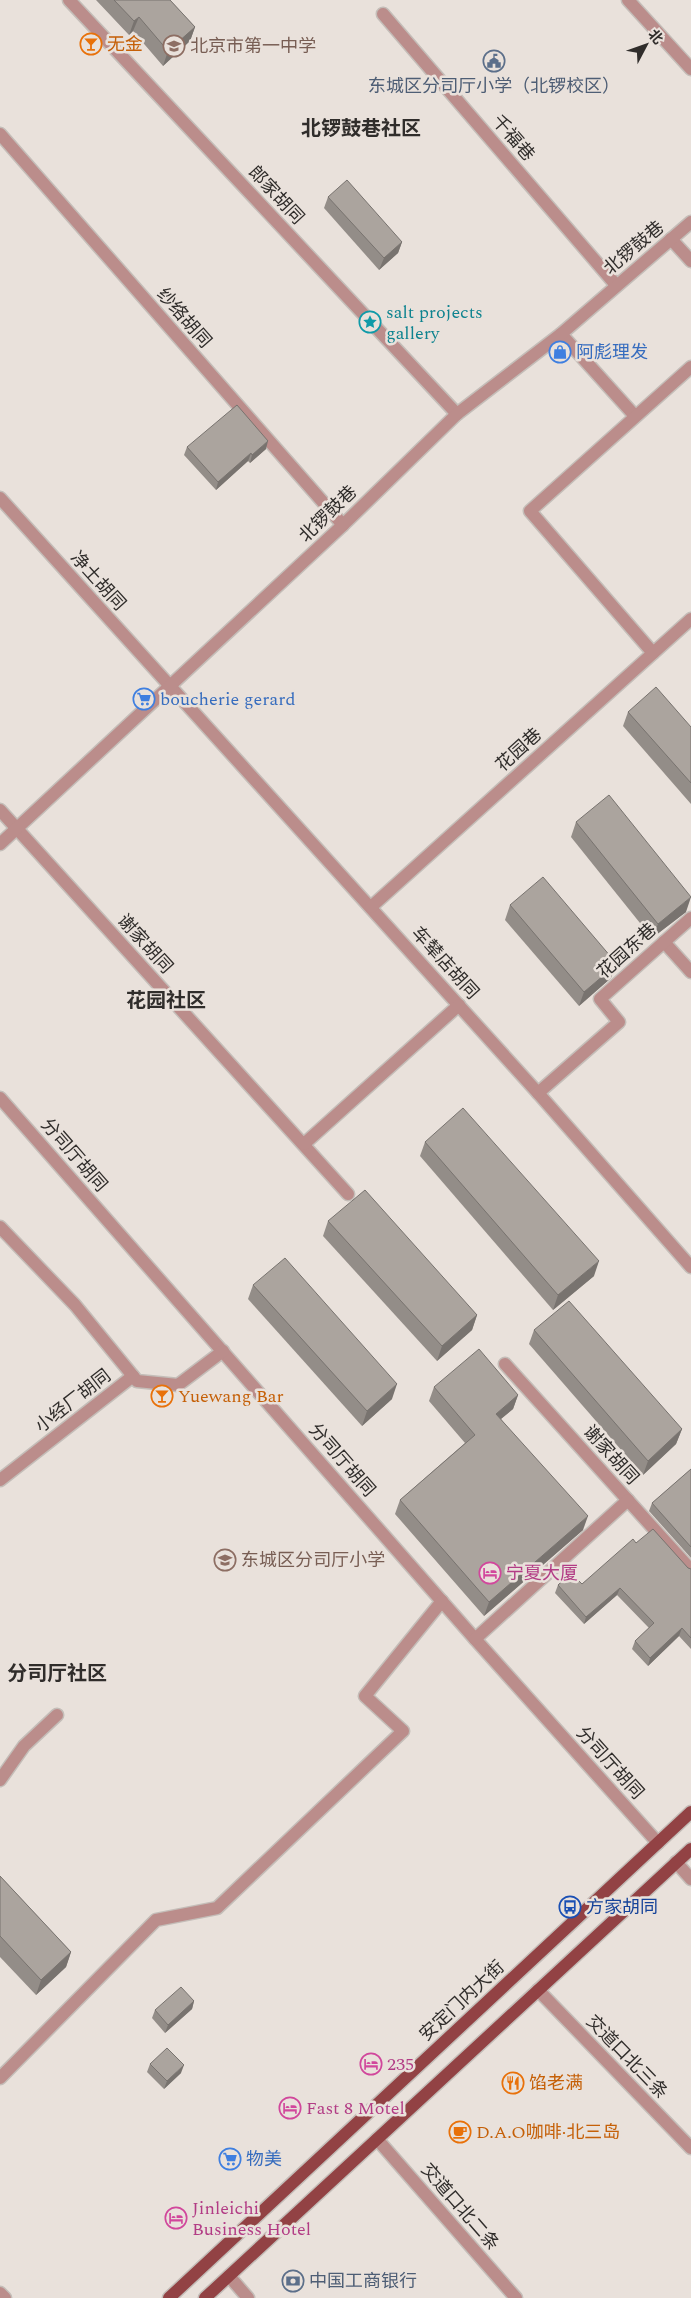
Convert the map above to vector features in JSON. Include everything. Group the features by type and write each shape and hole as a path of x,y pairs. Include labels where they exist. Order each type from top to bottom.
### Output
{"main road":[{"name":"安定门内大街","path":"169,2298 691,1812"},
{"path":"205,2298 691,1849"}],"street":[{"name":"郎家胡同","path":"69,0 457,414"},
{"path":"628,0 691,69"},
{"name":"千福巷","path":"383,14 616,286"},
{"name":"纱络胡同","path":"0,134 343,525"},
{"name":"北锣鼓巷","path":"0,844 343,525 457,414 561,334 691,222"},
{"path":"671,239 691,261"},
{"path":"561,334 635,416"},
{"path":"653,653 530,512 691,367"},
{"name":"净土胡同","path":"0,498 170,686"},
{"name":"花园巷","path":"370,907 691,619"},
{"name":"车辇店胡同","path":"170,686 538,1093 691,1267"},
{"name":"谢家胡同","path":"0,810 348,1194"},
{"name":"花园东巷","path":"538,1093 619,1022 600,999 691,918"},
{"path":"664,942 691,972"},
{"path":"304,1144 459,1005"},
{"name":"分司厅胡同","path":"0,1098 475,1639 658,1843"},
{"path":"0,1227 75,1305 133,1376"},
{"name":"小经厂胡同","path":"0,1480 133,1376 137,1381 178,1385 223,1351"},
{"name":"谢家胡同","path":"505,1364 691,1570"},
{"path":"475,1639 628,1500"},
{"path":"0,2078 156,1920 217,1908 403,1731 365,1696 442,1601"},
{"path":"0,1780 24,1746 57,1715"},
{"path":"676,1862 691,1879"},
{"name":"交道口北三条","path":"538,1990 691,2148"},
{"name":"交道口北二条","path":"377,2139 516,2298"},
{"path":"228,2276 248,2298"},
{"path":"0,2293 5,2298"}],"building":[{"path":"114,0 170,0 195,27 168,51 139,17 134,21"},
{"path":"347,180 402,242 384,258 328,197"},
{"path":"237,405 268,441 252,455 251,453 218,482 187,447"},
{"path":"656,687 691,727 691,783 628,712"},
{"path":"609,795 691,897 658,924 576,822"},
{"path":"543,877 617,964 584,992 510,905"},
{"path":"463,1108 599,1261 558,1295 425,1142"},
{"path":"365,1190 477,1315 442,1346 328,1221"},
{"path":"285,1258 397,1384 367,1411 253,1285"},
{"path":"569,1301 682,1429 648,1461 534,1330"},
{"path":"479,1349 518,1395 496,1414 588,1516 489,1602 400,1500 475,1435 434,1387"},
{"path":"691,1469 691,1547 652,1503"},
{"path":"653,1529 691,1569 691,1638 682,1628 650,1658 635,1641 654,1623 620,1588 586,1617 558,1585 571,1573 582,1584 633,1539 636,1543"},
{"path":"0,1876 71,1952 41,1980 0,1936"},
{"path":"181,1987 194,2001 168,2025 155,2010"},
{"path":"167,2048 184,2065 167,2081 150,2064"}],"place":[{"name":"无金","path":"91,44"},
{"name":"北京市第一中学","path":"174,46"},
{"name":"东城区分司厅小学（北锣校区）","path":"494,61"},
{"name":"salt projects gallery","path":"370,322"},
{"name":"阿彪理发","path":"560,352"},
{"name":"boucherie gerard","path":"144,699"},
{"name":"Yuewang Bar","path":"162,1396"},
{"name":"东城区分司厅小学","path":"225,1560"},
{"name":"宁夏大厦","path":"490,1573"},
{"name":"方家胡同","path":"570,1907"},
{"name":"235","path":"371,2064"},
{"name":"馅老满","path":"513,2083"},
{"name":"Fast 8 Motel","path":"290,2108"},
{"name":"D.A.O咖啡·北三岛","path":"460,2132"},
{"name":"物美","path":"230,2159"},
{"name":"Jinleichi Business Hotel","path":"176,2218"},
{"name":"中国工商银行","path":"293,2281"}],"district":[{"name":"北锣鼓巷社区","path":"361,129"},
{"name":"花园社区","path":"166,1001"},
{"name":"分司厅社区","path":"57,1674"}]}
